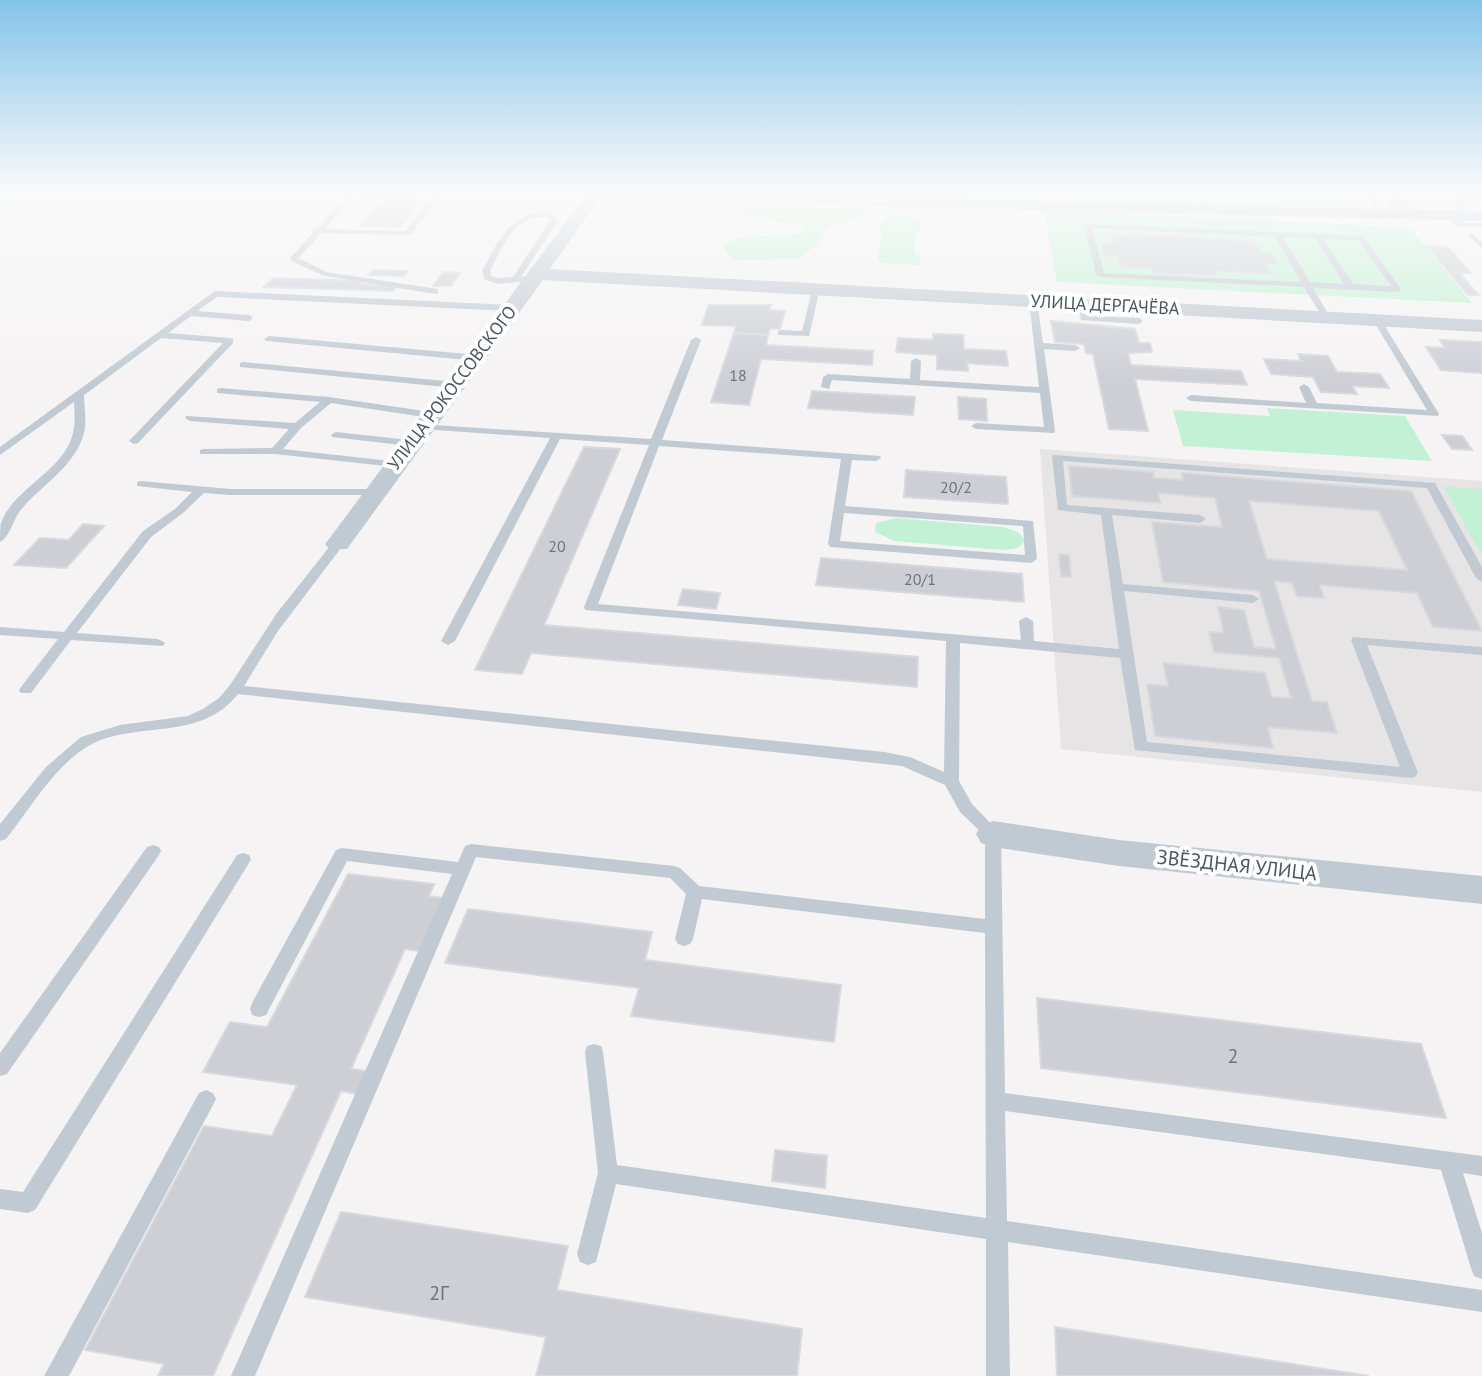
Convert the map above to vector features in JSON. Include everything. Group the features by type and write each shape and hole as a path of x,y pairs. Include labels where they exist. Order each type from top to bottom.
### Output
{"street":[{"name":"УЛИЦА РОКОССОВСКОГО","path":"338,544 421,428 478,358 529,276 546,255"},
{"name":"УЛИЦА ДЕРГАЧЁВА","path":"529,276 816,288 1482,326"},
{"name":"ЗВЁЗДНАЯ УЛИЦА","path":"993,834 1119,853 1482,890"}],"lane":[{"path":"295,255 300,265 324,274 435,291"},
{"path":"495,255 486,271 487,277 498,281 529,276 538,255"},
{"path":"1095,255 1100,275 1397,289 1372,255"},
{"path":"1290,255 1326,317"},
{"path":"1329,255 1350,287"},
{"path":"781,333 806,334 816,288"},
{"path":"0,452 215,294 511,308"},
{"path":"976,426 1050,431 1033,301"},
{"path":"1081,304 1084,318 1139,321"},
{"path":"188,313 249,318"},
{"path":"1191,398 1434,414 1377,320"},
{"path":"134,441 230,341 160,335"},
{"path":"269,339 478,358"},
{"path":"696,340 590,607 1127,654"},
{"path":"1038,346 1075,348"},
{"path":"915,382 916,361"},
{"path":"243,365 456,385"},
{"path":"826,387 828,377 1044,390"},
{"path":"1304,387 1313,406"},
{"path":"221,391 329,400 421,428"},
{"path":"0,538 14,510 73,447 79,431 79,393"},
{"path":"275,451 297,426 329,400"},
{"path":"190,418 297,426"},
{"path":"336,435 421,428 876,458"},
{"path":"448,641 556,436"},
{"path":"204,452 275,451 395,464"},
{"path":"839,509 1029,523 1031,559 834,544 839,509 847,456"},
{"path":"1200,519 1062,508 1057,457 1431,485 1482,578"},
{"path":"141,484 202,489 375,492"},
{"path":"26,690 147,534 179,511 202,489"},
{"path":"1106,511 1140,746 1410,773 1358,640 1482,651"},
{"path":"0,835 67,756 85,741 108,733 165,727 199,718 225,700 266,638 338,544"},
{"path":"1117,587 1253,599"},
{"path":"1026,621 1028,645"},
{"path":"0,631 158,643"},
{"path":"953,638 951,781 966,808 993,834 998,1376"},
{"path":"233,689 884,757 905,761 951,781"},
{"path":"243,1376 471,850 674,872 695,892 994,927"},
{"path":"0,1068 153,851"},
{"path":"259,1009 342,854 462,869"},
{"path":"0,1199 28,1203 243,859"},
{"path":"684,939 695,892"},
{"path":"588,1254 608,1173 594,1052"},
{"path":"56,1376 206,1099"},
{"path":"995,1101 1482,1166"},
{"path":"1449,1162 1482,1268"},
{"path":"608,1173 1482,1301"}],"shaded area":[{"path":"1040,449 1482,481 1482,792 1061,749"}],"green space":[{"path":"729,255 804,255 799,259 732,260"},
{"path":"878,255 917,255 921,261 919,265 881,263 877,260"},
{"path":"1052,255 1432,255 1472,303 1057,282"},
{"path":"1267,408 1405,416 1432,461 1183,446 1173,410 1270,416"},
{"path":"1443,486 1482,489 1482,553 1481,553"},
{"path":"896,518 1003,527 1018,532 1025,540 1018,548 1003,550 894,541 875,532 876,523"}],"building":[{"path":"1273,255 1278,264 1267,264 1272,274 1214,271 1216,276 1153,273 1151,268 1120,267 1117,257 1104,256"},
{"path":"1435,255 1455,255 1471,273 1459,273 1479,295 1468,295"},
{"path":"373,270 408,271 404,276 369,275"},
{"path":"443,272 460,273 451,286 433,286"},
{"path":"273,278 398,285 393,291 264,287"},
{"path":"709,305 771,305 770,310 785,311 780,329 770,328 768,335 734,333 736,326 702,325"},
{"path":"1051,321 1135,329 1139,343 1150,343 1152,352 1128,353 1131,365 1241,371 1247,385 1135,379 1148,431 1109,429 1093,354 1086,353 1084,344 1055,342"},
{"path":"734,333 768,335 766,345 873,351 872,365 761,359 749,405 711,402"},
{"path":"933,334 963,335 964,349 1006,351 1008,366 967,363 968,371 937,369 937,355 896,352 898,338 933,340"},
{"path":"1440,340 1482,342 1482,373 1441,370 1426,347 1445,348"},
{"path":"1298,354 1328,356 1337,372 1380,374 1389,388 1352,386 1357,394 1321,392 1313,377 1271,374 1264,359 1301,361"},
{"path":"812,391 915,397 913,415 808,408"},
{"path":"958,397 986,399 987,421 959,419"},
{"path":"1442,435 1462,436 1472,450 1452,449"},
{"path":"584,447 620,449 544,625 918,657 917,687 531,653 522,674 475,670"},
{"path":"1069,466 1153,472 1154,478 1183,480 1182,473 1411,491 1482,631 1433,627 1417,593 1320,585 1324,598 1297,596 1292,583 1274,581 1312,701 1327,702 1337,733 1268,727 1273,748 1155,736 1147,684 1168,686 1163,663 1265,673 1272,697 1291,698 1279,658 1214,652 1209,632 1224,633 1218,607 1244,610 1254,647 1276,649 1259,591 1163,582 1152,522 1222,527 1215,498 1158,493 1160,503 1072,496","holes":["1249,501 1379,511 1407,570 1267,559"]},
{"path":"906,470 1006,477 1008,504 904,497"},
{"path":"83,524 104,526 66,568 14,565 40,538 69,540"},
{"path":"1059,554 1069,555 1071,577 1061,576"},
{"path":"821,558 1022,574 1024,602 816,585"},
{"path":"683,589 720,593 716,609 678,605"},
{"path":"348,874 434,884 429,896 443,898 419,951 405,949 351,1069 367,1071 357,1094 341,1091 213,1376 158,1376 164,1364 85,1350 204,1126 272,1136 297,1085 203,1072 230,1022 267,1027"},
{"path":"468,909 652,932 645,960 841,985 834,1042 631,1016 639,988 445,963"},
{"path":"1037,998 1421,1044 1446,1118 1041,1068"},
{"path":"775,1150 827,1156 825,1188 772,1181"},
{"path":"341,1212 568,1246 557,1290 802,1329 797,1376 536,1376 546,1337 305,1297"},
{"path":"1055,1327 1369,1376 1057,1376"}]}
